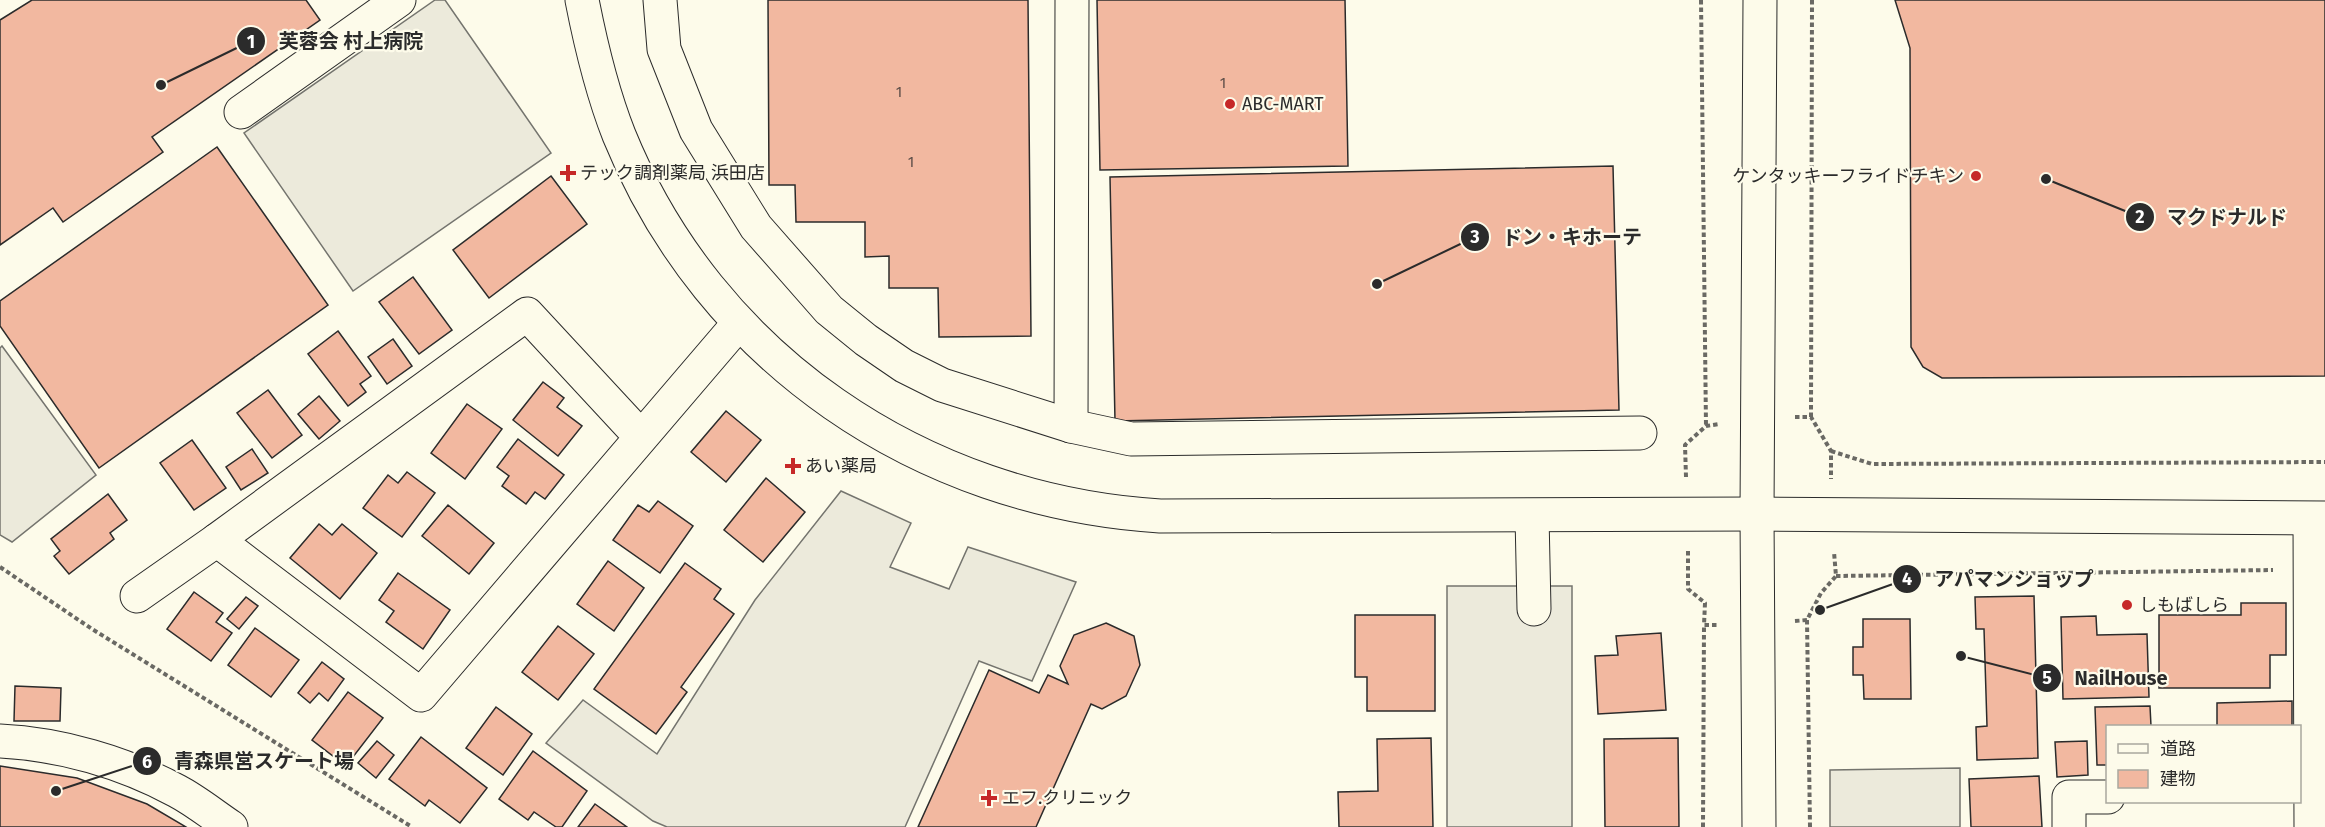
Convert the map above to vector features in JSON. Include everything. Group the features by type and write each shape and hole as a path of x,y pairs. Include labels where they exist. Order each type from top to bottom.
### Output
{"street":[{"path":"241,112 399,0"},
{"path":"582,0 603,92 642,186 670,234 702,280 739,323 819,395 865,427 914,453 962,474 1052,501 1098,510 1160,516 1757,514 2317,518 2310,569 2311,803"},
{"path":"660,0 664,49 696,130 756,227 829,310 866,340 904,366 942,385 1071,426 1131,439 1640,433"},
{"path":"1071,426 1072,0"},
{"path":"1760,0 1757,514 1760,827"},
{"path":"137,596 527,314 641,437"},
{"path":"217,540 421,695 739,323"},
{"path":"1532,516 1534,609"},
{"path":"0,741 33,743 106,761 177,791 231,827"},
{"path":"2068,827 2068,797 2106,797"}],"path":[{"path":"1701,0 1706,426"},
{"path":"1811,417 1812,0"},
{"path":"1831,451 1872,464 2325,462"},
{"path":"0,567 102,635 412,827"},
{"path":"1836,576 2310,569"},
{"path":"1807,620 1810,827"},
{"path":"1703,827 1704,625 1758,623"}],"shaded area":[{"path":"435,0 445,0 551,153 353,291 244,133"},
{"path":"2,346 96,475 12,542 0,535 0,348"},
{"path":"841,491 911,523 890,567 949,589 968,547 1076,582 1032,681 979,661 905,827 667,827 653,821 546,743 583,700 657,754 755,600"},
{"path":"1447,586 1572,586 1572,827 1447,827"},
{"path":"1960,768 1960,827 1830,827 1830,770"}],"building":[{"path":"32,0 306,0 320,20 152,137 163,152 63,222 53,208 0,245 0,20"},
{"path":"768,0 1028,0 1031,336 939,337 938,288 889,288 889,256 865,257 865,222 796,222 795,185 769,185"},
{"path":"1097,0 1345,0 1348,166 1100,170"},
{"path":"1895,0 2325,0 2325,376 1942,378 1923,367 1911,347 1910,48"},
{"path":"217,147 328,305 99,468 0,326 0,301"},
{"path":"1613,166 1619,410 1115,421 1110,177"},
{"path":"551,176 587,224 489,298 453,250"},
{"path":"413,277 452,330 419,354 379,302"},
{"path":"338,331 371,376 360,384 366,392 348,406 308,354"},
{"path":"393,339 412,366 387,384 368,357"},
{"path":"543,382 564,398 557,407 582,426 558,456 513,420"},
{"path":"268,390 302,435 272,458 237,413"},
{"path":"319,396 340,421 319,439 298,414"},
{"path":"467,404 502,429 465,479 431,453"},
{"path":"726,411 761,440 726,482 691,452"},
{"path":"518,439 564,475 545,499 535,492 526,504 502,486 509,476 497,467"},
{"path":"192,440 226,488 194,510 160,463"},
{"path":"252,449 268,473 241,490 226,467"},
{"path":"407,472 435,493 402,537 363,508 388,475 398,483"},
{"path":"766,478 805,512 763,562 724,530"},
{"path":"108,494 127,520 110,533 114,539 69,574 54,556 60,551 51,539"},
{"path":"658,501 693,526 660,573 613,540 638,505 649,512"},
{"path":"448,505 494,543 469,574 422,536"},
{"path":"319,524 332,535 342,524 377,553 340,599 290,558"},
{"path":"608,561 644,588 614,631 577,604"},
{"path":"685,563 721,589 714,599 734,614 681,687 687,692 656,734 594,689"},
{"path":"398,573 450,610 423,649 386,622 394,611 379,600"},
{"path":"194,592 223,613 216,622 232,633 211,661 167,629"},
{"path":"2034,596 2038,758 1977,760 1976,727 1987,726 1984,629 1976,629 1975,597"},
{"path":"246,597 258,606 239,629 227,619"},
{"path":"2241,603 2286,603 2286,655 2270,655 2270,688 2159,688 2159,615 2241,615"},
{"path":"1355,615 1435,615 1435,711 1367,711 1367,677 1355,677"},
{"path":"2096,616 2097,635 2147,634 2149,697 2063,699 2061,617"},
{"path":"1863,619 1910,619 1911,699 1864,699 1863,675 1853,675 1853,647 1863,647"},
{"path":"1106,623 1134,636 1140,665 1126,696 1102,709 1091,704 1036,827 918,827 989,670 1039,693 1048,675 1068,684 1060,666 1074,635"},
{"path":"558,626 594,654 558,700 522,672"},
{"path":"255,628 299,660 271,697 228,665"},
{"path":"1661,633 1666,710 1598,714 1595,656 1618,655 1616,636"},
{"path":"322,662 344,679 328,701 319,693 310,703 298,693"},
{"path":"15,686 61,688 60,721 14,721"},
{"path":"348,692 383,718 346,766 312,740"},
{"path":"2292,701 2292,725 2217,725 2217,703"},
{"path":"2150,706 2151,725 2106,725 2106,765 2097,765 2095,707"},
{"path":"496,707 532,734 503,775 466,748"},
{"path":"421,737 487,788 460,823 429,800 425,806 389,779"},
{"path":"1431,738 1433,827 1339,827 1338,792 1378,791 1377,739"},
{"path":"1678,738 1679,827 1605,827 1604,739"},
{"path":"377,741 394,755 376,778 358,763"},
{"path":"2087,741 2088,775 2057,777 2055,742"},
{"path":"533,751 587,791 562,827 556,827 534,812 528,820 499,799"},
{"path":"0,766 77,778 147,804 186,827 0,827"},
{"path":"2039,776 2042,827 1971,827 1969,779"},
{"path":"595,804 627,827 578,827"}],"place":[{"name":"芙蓉会 村上病院","path":"161,85"},
{"name":"ABC-MART","path":"1230,104"},
{"name":"テック調剤薬局 浜田店","path":"568,173"},
{"name":"ケンタッキーフライドチキン","path":"1976,176"},
{"name":"マクドナルド","path":"2046,179"},
{"name":"ドン・キホーテ","path":"1377,284"},
{"name":"あい薬局","path":"793,466"},
{"name":"しもばしら","path":"2127,605"},
{"name":"アパマンショップ","path":"1820,610"},
{"name":"NailHouse","path":"1961,656"},
{"name":"青森県営スケート場","path":"56,791"},
{"name":"エフ.クリニック","path":"989,798"}]}
